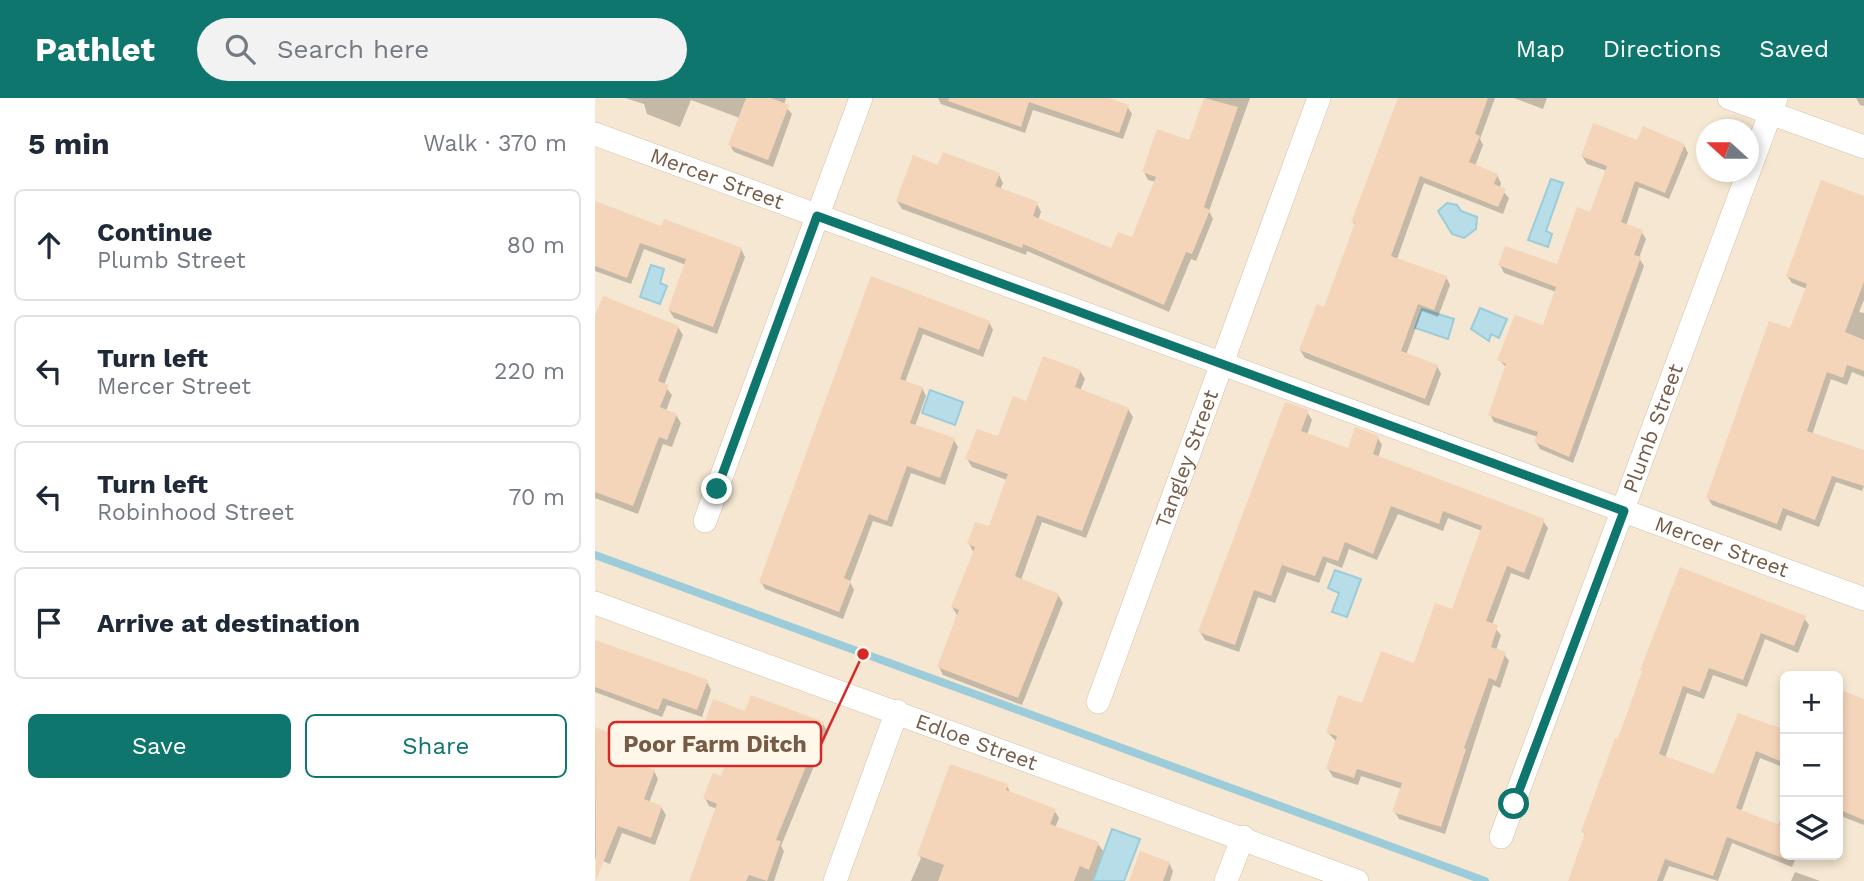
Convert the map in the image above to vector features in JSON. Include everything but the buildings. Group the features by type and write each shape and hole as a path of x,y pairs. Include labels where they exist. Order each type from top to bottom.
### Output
{"street":[{"path":"705,521 861,98"},
{"name":"Tangley Street","path":"1098,702 1319,98"},
{"path":"1729,98 1773,106 1864,148"},
{"name":"Plumb Street","path":"1501,837 1773,106"},
{"name":"Mercer Street","path":"595,134 1864,600"},
{"name":"Edloe Street","path":"595,603 1243,837 1357,881"},
{"path":"835,881 897,711"},
{"path":"1226,881 1243,837"}],"shaded area":[{"path":"595,98 1864,98 1864,881 595,881"}],"water":[{"path":"1551,179 1563,183 1546,231 1552,234 1548,247 1528,240"},
{"path":"1447,203 1457,205 1461,211 1477,217 1476,229 1464,238 1452,234 1438,211"},
{"path":"651,265 664,269 660,283 667,286 660,304 640,297"},
{"path":"1480,308 1507,319 1499,338 1491,334 1489,341 1471,329"},
{"path":"1422,309 1454,319 1448,339 1415,328"},
{"path":"930,390 963,402 955,425 922,413"},
{"path":"1335,570 1361,579 1347,617 1332,612 1339,593 1328,588"},
{"path":"1112,829 1140,839 1124,881 1093,881"}],"waterway":[{"path":"595,555 1485,881"}],"place":[{"name":"Poor Farm Ditch","path":"863,654"}],"route":[{"path":"717,489 817,216 1624,511 1514,804"}]}
